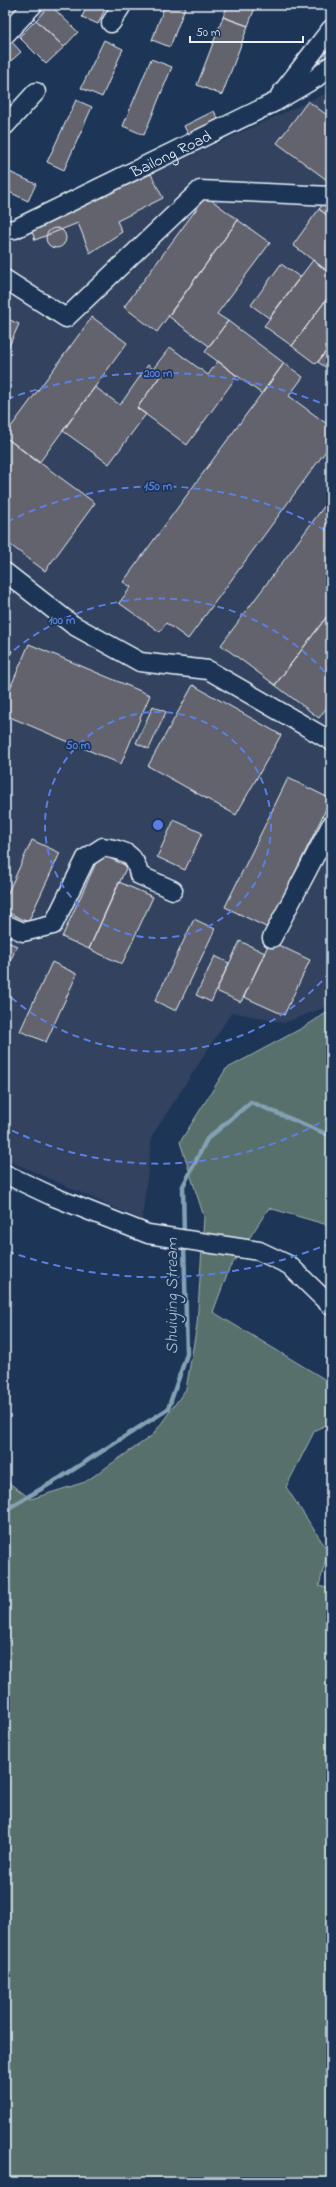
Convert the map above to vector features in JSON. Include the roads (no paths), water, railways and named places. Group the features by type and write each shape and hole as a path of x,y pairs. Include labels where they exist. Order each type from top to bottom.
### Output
{"street":[{"path":"5,35 33,5"},
{"path":"111,23 122,5"},
{"path":"275,102 331,29"},
{"name":"Bailong Road","path":"5,230 15,228 275,102 316,78 331,65"},
{"path":"5,126 36,92"},
{"path":"5,279 66,318 200,190 331,196"},
{"path":"5,572 74,625 140,662 208,670 331,741"},
{"path":"272,938 331,825"},
{"path":"5,924 23,932 53,925 86,858 103,847 125,851 137,863 139,875 173,890"},
{"path":"5,1174 54,1197 148,1234 258,1251 289,1265 331,1306"}],"waterway":[{"name":"Shuiying Stream","path":"184,1236 183,1186 207,1139 251,1102 331,1136"},
{"name":"Shuiying Stream","path":"5,1510 60,1478 168,1409 187,1354 184,1244"}]}
